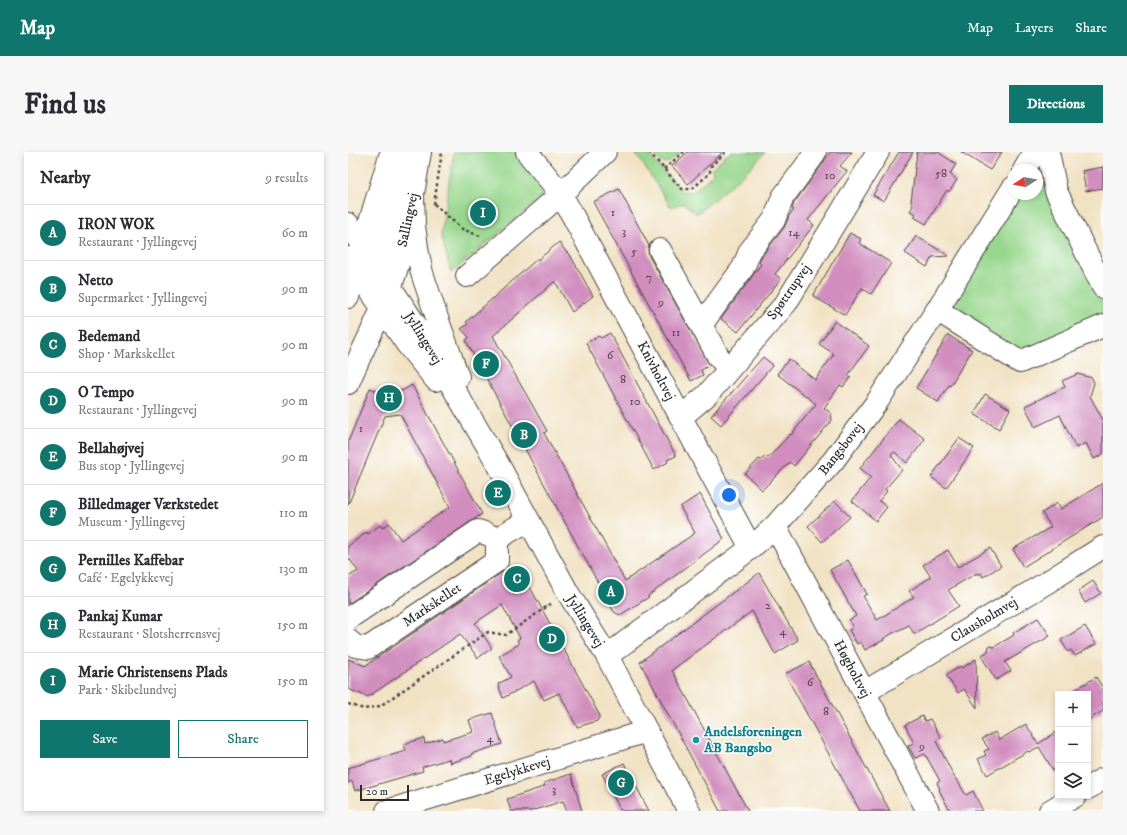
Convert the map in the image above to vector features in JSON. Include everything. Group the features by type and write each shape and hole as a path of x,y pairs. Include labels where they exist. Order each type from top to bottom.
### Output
{"street":[{"path":"348,297 356,258 392,152"},
{"path":"382,308 378,296 378,268 397,187 398,152"},
{"name":"Sallingvej","path":"348,383 382,308 399,260 413,197 420,152"},
{"name":"Knivholtvej","path":"527,152 561,194 751,548"},
{"path":"467,276 561,194 606,152"},
{"path":"701,325 743,268 750,251 774,220 783,197 811,159 814,152"},
{"name":"Spøttrupvej","path":"681,417 707,395 786,303 878,152"},
{"path":"1028,164 1035,152"},
{"path":"1048,152 1056,191 1103,287"},
{"path":"413,197 414,226 422,273 478,432"},
{"name":"Bangsbovej","path":"607,656 751,548 775,526 833,462 877,402 937,310 1007,198"},
{"path":"348,224 356,258"},
{"path":"660,250 718,356 729,369"},
{"name":"Jyllingevej","path":"356,258 378,268 419,330 498,464 568,593 607,656 689,811"},
{"name":"Jyllingevej","path":"356,258 382,308 407,344 478,432"},
{"path":"937,310 1020,362 1103,326"},
{"path":"348,620 478,531 497,539 528,520"},
{"name":"Høgholtvej","path":"775,526 928,811"},
{"name":"Markskellet","path":"348,640 355,646 368,648 497,561 497,539"},
{"name":"Clausholmvej","path":"865,692 1103,547"},
{"name":"Egelykkevej","path":"387,811 647,731"},
{"path":"1091,786 1103,779"},
{"path":"1050,811 1070,799"}],"path":[{"path":"433,210 442,152"},
{"path":"650,152 682,189 692,189 710,173 710,167 726,152"},
{"path":"664,169 684,152"},
{"path":"434,204 462,229 483,237"},
{"path":"348,704 364,709 380,706 488,632 506,635 568,593"}],"green space":[{"path":"454,152 520,152 548,192 451,273 441,234"},
{"path":"633,152 646,152 682,191 693,192 713,174 712,168 730,152 765,152 749,169 697,214 683,203 671,207 637,155"},
{"path":"652,152 681,152 668,163 661,162"},
{"path":"1043,181 1103,304 1103,317 1020,357 943,308 1012,200 1043,200"}],"building":[{"path":"688,152 723,152 688,184 672,166"},
{"path":"830,152 852,152 840,166 847,171 808,220 814,225 775,274 781,279 738,332 721,319 761,264 759,262 761,257 784,228 789,216 794,210 792,209 794,203"},
{"path":"899,152 913,152 884,201 873,195"},
{"path":"917,152 938,152 956,164 950,174 957,180 949,192 947,190 926,224 914,217 916,214 910,211 913,206 911,202"},
{"path":"961,152 1002,152 990,170"},
{"path":"1103,167 1103,188 1086,191 1082,171"},
{"path":"619,189 649,246 649,256 710,365 701,370 703,375 691,381 593,202"},
{"path":"850,233 861,239 859,243 891,263 871,294 862,288 845,315 813,296"},
{"path":"916,236 949,256 932,257 927,267 905,253"},
{"path":"559,242 567,253 569,253 593,296 572,312 555,281 493,336 547,431 544,433 625,581 695,533 680,507 700,494 724,539 648,596 649,597 620,615 614,612 466,341 469,337 461,329 468,324 466,322 537,259 539,259"},
{"path":"835,321 869,346 848,375 851,377 843,387 840,385 824,408 831,413 832,420 794,466 790,462 762,490 745,474 759,459 761,460 766,456 768,458 790,434 791,435 816,404 777,374 789,359 815,380 834,354 819,344"},
{"path":"610,333 676,456 667,460 668,462 654,470 586,343 599,336 601,338"},
{"path":"948,335 972,350 950,386 949,385 938,402 916,388"},
{"path":"763,357 773,365 721,425 711,416"},
{"path":"1078,374 1092,378 1094,383 1090,396 1103,420 1103,454 1094,459 1086,443 1076,448 1060,415 1035,427 1025,406 1065,387 1062,381"},
{"path":"412,385 482,514 348,604 348,577 358,571 348,557 348,546 367,532 368,534 380,525 382,528 389,523 401,540 450,507 400,414 385,416 348,505 348,442 370,388 381,393 402,391"},
{"path":"985,394 1010,409 999,429 974,414"},
{"path":"899,419 925,439 907,463 895,452 891,455 902,470 885,489 887,491 879,501 887,507 876,521 852,501 871,477 860,468"},
{"path":"959,438 974,448 946,488 931,477"},
{"path":"1103,483 1103,517 1023,567 1013,549 1051,527 1042,513 1057,503 1061,509"},
{"path":"835,501 850,517 822,542 808,526"},
{"path":"990,548 1001,566 983,577 981,573 978,575 977,573 948,590 959,606 914,634 909,625 865,650 861,642 857,644 849,630 853,628 849,620 856,616 830,570 848,560 867,594 863,596 877,620 914,597 909,591 931,577 923,565 948,550 958,567"},
{"path":"518,565 600,716 597,721 577,727 559,693 544,700 534,681 503,698 498,684 511,677 499,656 519,644 517,640 520,638 502,605 475,623 492,648 478,658 460,634 368,697 348,689 348,659 365,666 510,566 512,569"},
{"name":"Andelsforeningen AB Bangsbo","path":"759,573 798,640 775,654 752,611 672,670 748,811 720,811 640,662"},
{"path":"1093,581 1101,593 1085,603 1078,591"},
{"path":"1038,618 1050,636 1005,662 1011,671 996,680 981,656 988,651 989,646 994,647 1014,635 1013,633"},
{"path":"1085,626 1096,644 1075,656 1071,650 1068,652 1061,640"},
{"path":"976,659 977,708 964,689 958,693 946,675 961,666 962,668"},
{"path":"809,662 890,811 860,811 785,674"},
{"path":"1096,677 1103,688 1103,711 1091,718 1091,691 1073,691"},
{"path":"492,713 502,744 471,754 472,756 450,763 449,759 422,767 423,771 355,791 352,781 348,783 348,768 406,751 404,744 424,738 425,744 443,738 443,741 473,732 469,720"},
{"path":"922,716 925,721 930,719 941,738 936,741 956,780 966,795 973,791 983,811 950,811 939,790 940,789 937,783 940,781 925,754 915,758 908,746 914,743 905,725"},
{"path":"1026,724 1038,744 1055,733 1055,773 1039,747 1029,752 1028,751 987,775 978,759 986,755 984,751 989,749 982,739 995,732 999,740"},
{"path":"624,763 649,811 621,811 602,774"},
{"path":"571,774 582,811 567,811 563,801 531,811 511,811 507,799 543,787 545,786 544,783"}],"place":[{"name":"Marie Christensens Plads","path":"483,213"},
{"name":"Billedmager Værkstedet","path":"486,364"},
{"name":"Pankaj Kumar","path":"389,398"},
{"name":"Netto","path":"524,435"},
{"name":"Bellahøjvej","path":"498,493"},
{"name":"Bedemand","path":"517,579"},
{"name":"IRON WOK","path":"611,592"},
{"name":"O Tempo","path":"552,639"},
{"name":"Andelsforeningen AB Bangsbo","path":"696,740"},
{"name":"Pernilles Kaffebar","path":"621,783"}]}
